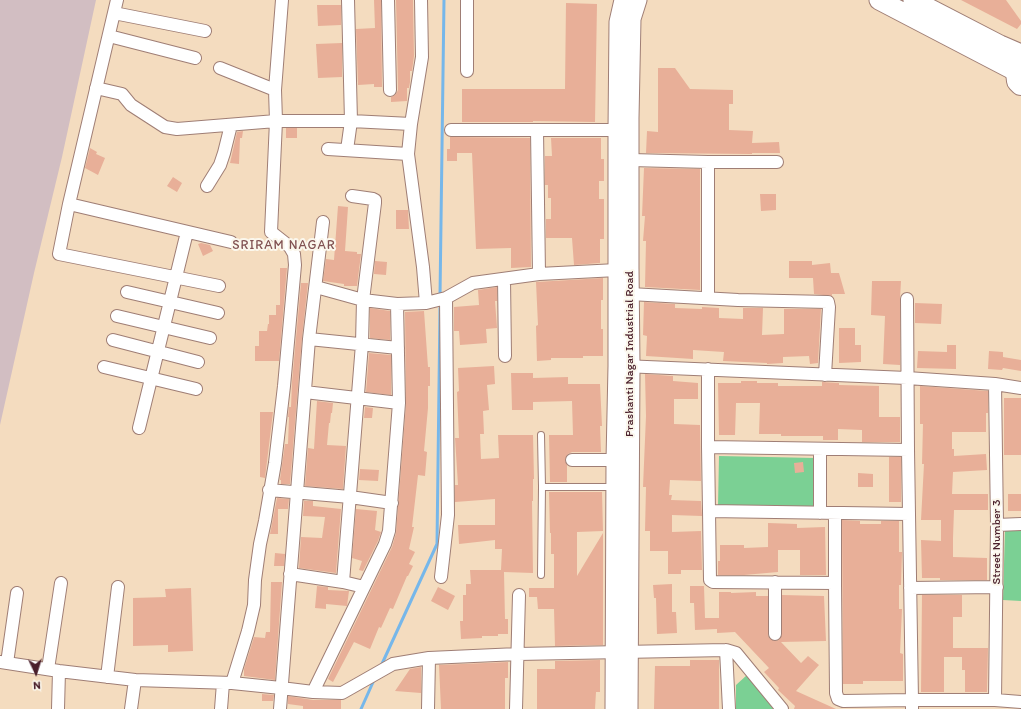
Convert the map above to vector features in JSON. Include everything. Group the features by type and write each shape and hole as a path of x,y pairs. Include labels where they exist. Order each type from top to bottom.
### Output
{"main road":[{"path":"879,0 1020,71"},
{"path":"914,0 1000,45 1020,71"}],"street":[{"path":"117,0 69,204 59,254 218,286"},
{"path":"221,709 227,683 248,631 254,605 255,580 260,544 275,463 284,386 295,265 294,254 290,247 271,232 276,121 275,90 282,0"},
{"path":"347,150 351,121 348,0"},
{"path":"388,0 390,90"},
{"path":"420,0 422,57 411,124 408,154 426,303"},
{"path":"467,0 467,71"},
{"name":"Prashanti Nagar Industrial Road","path":"614,709 622,653 624,366 617,270 617,130 618,22 623,0"},
{"name":"Prashanti Nagar Industrial Road","path":"629,709 622,653 615,460 630,294 630,118 632,18 638,0"},
{"path":"114,13 205,31"},
{"path":"109,36 195,58"},
{"path":"220,68 275,90"},
{"path":"96,88 122,94 131,105 165,127 177,129 276,121 351,121 411,124"},
{"path":"207,186 220,165 231,125"},
{"path":"451,130 617,130"},
{"path":"537,130 539,274"},
{"path":"328,148 408,154"},
{"path":"631,160 777,162"},
{"path":"708,162 708,298"},
{"path":"343,582 358,398 364,300 375,200 352,196"},
{"path":"69,204 231,242"},
{"path":"280,709 309,339 323,222"},
{"path":"139,428 187,232"},
{"path":"316,287 364,300 397,304 426,303 445,298 473,283 539,274 617,270"},
{"path":"504,278 505,356"},
{"path":"127,292 218,313"},
{"path":"630,294 828,302 829,308 825,375"},
{"path":"441,577 448,515 445,298"},
{"path":"907,299 912,705"},
{"path":"313,692 385,544 389,531 399,403 397,304"},
{"path":"117,316 210,338"},
{"path":"309,339 398,348"},
{"path":"113,340 198,362"},
{"path":"624,366 907,378 995,384 1021,388"},
{"path":"104,367 196,389"},
{"path":"708,369 710,580 713,582 835,583"},
{"name":"Street Number 3","path":"995,384 997,525 995,700"},
{"path":"305,392 399,403"},
{"path":"708,447 908,450"},
{"path":"820,449 820,513"},
{"path":"572,460 615,460"},
{"path":"270,490 350,497 392,503"},
{"path":"709,511 909,514"},
{"path":"835,513 836,694 838,699 869,705 912,705 995,700 1021,702"},
{"path":"997,525 1021,524"},
{"path":"290,574 343,582 364,587"},
{"path":"775,582 775,634"},
{"path":"58,709 53,670 61,583"},
{"path":"107,677 118,587"},
{"path":"910,588 997,587"},
{"path":"17,593 3,662 53,670 135,680 227,683 313,692 342,692 386,667 394,664 429,658 518,654 726,650 736,653 782,709"},
{"path":"516,709 519,596"},
{"path":"726,650 729,709"},
{"path":"428,709 429,658"},
{"path":"132,709 135,680"}],"lane":[{"path":"541,435 541,575"},
{"path":"542,487 615,486"}],"shaded area":[{"path":"0,0 96,0 62,157 0,425"}],"green space":[{"path":"719,456 815,458 814,509 718,506"},
{"path":"1005,529 1021,531 1021,601 1003,600"},
{"path":"747,675 774,709 736,709 736,685"}],"building":[{"path":"374,0 381,0 382,87 374,87 374,84 358,85 356,29 375,28"},
{"path":"396,0 413,0 414,56 412,71 410,71 409,88 407,88 407,101 391,102 391,97 396,94 398,90"},
{"path":"961,0 1006,0 1021,21 1021,24 1017,29"},
{"path":"566,3 597,4 595,122 462,122 462,89 565,89"},
{"path":"317,5 341,5 341,25 318,26"},
{"path":"342,43 342,77 318,78 316,44"},
{"path":"658,68 675,68 690,89 733,90 733,104 729,104 729,130 753,131 752,143 779,142 780,153 646,153 647,131 658,132"},
{"path":"286,128 297,128 297,138 286,138"},
{"path":"243,131 242,138 240,138 239,164 230,163 237,132"},
{"path":"450,137 530,138 531,267 511,268 511,248 476,249 472,153 457,153 457,161 447,161 447,149 450,149"},
{"path":"551,138 601,138 601,159 604,159 604,181 599,181 599,199 604,199 604,239 600,239 600,263 574,265 572,238 546,238 546,219 551,219 551,198 548,198 548,185 545,185 545,156 552,156"},
{"path":"90,148 97,152 96,154 105,158 98,175 85,168"},
{"path":"644,168 700,169 700,290 645,287 646,241 643,241 645,216 642,216"},
{"path":"173,177 182,183 177,192 167,186"},
{"path":"760,194 776,194 776,210 761,211"},
{"path":"338,206 348,207 345,251 357,252 357,254 361,254 357,286 344,286 344,284 323,281 326,259 334,260"},
{"path":"396,210 408,210 409,229 396,229"},
{"path":"201,243 210,245 213,251 203,256 198,244"},
{"path":"375,261 387,262 386,275 374,274"},
{"path":"789,261 812,261 812,265 830,263 831,273 839,273 845,294 832,294 832,296 814,294 813,278 789,278"},
{"path":"280,268 287,268 279,361 255,361 255,346 259,346 259,331 267,331 269,315 276,315 276,305 280,305"},
{"path":"603,278 601,329 603,329 603,356 583,356 583,358 551,358 551,360 537,361 536,326 538,325 536,282"},
{"path":"872,281 901,281 900,365 883,364 885,316 871,315"},
{"path":"301,283 308,283 290,484 281,484 280,479 285,444 288,444 288,417 289,407 291,407"},
{"path":"497,287 497,301 495,301 497,328 486,329 487,343 460,345 459,331 454,331 454,307 479,305 478,290"},
{"path":"644,302 675,304 675,308 719,308 719,318 743,319 743,308 763,308 762,335 784,334 784,309 821,309 818,363 810,364 809,356 783,357 783,363 767,364 723,361 724,352 693,350 693,359 646,356 647,336 643,335"},
{"path":"915,303 942,304 941,324 915,323"},
{"path":"370,308 390,311 390,340 370,338"},
{"path":"424,311 428,367 430,367 430,386 428,386 428,408 424,451 427,452 425,476 418,475 412,527 414,527 409,549 415,552 409,564 413,566 407,576 393,609 390,608 381,628 379,627 370,649 354,642 333,682 328,679 392,547 396,533 406,404 405,312"},
{"path":"839,328 855,328 855,345 861,345 861,362 839,363"},
{"path":"947,345 956,345 956,369 917,368 918,351 947,352"},
{"path":"989,351 1003,352 1003,357 1021,360 1021,371 1003,368 1002,370 988,369"},
{"path":"369,353 391,355 391,395 366,392"},
{"path":"494,366 495,384 487,385 489,410 483,411 484,434 480,434 481,459 499,458 498,435 533,435 533,573 504,572 505,619 508,619 508,634 498,634 498,636 482,636 482,638 461,639 460,621 463,621 463,595 466,595 466,584 471,584 470,570 501,570 502,549 495,549 495,540 459,544 458,525 495,525 495,499 455,502 455,485 458,485 455,438 459,438 457,392 459,391 458,368"},
{"path":"511,373 533,373 533,378 568,377 568,384 600,384 602,426 600,426 601,452 572,452 568,454 565,460 567,465 567,482 550,482 549,435 573,435 572,401 533,402 533,410 512,410"},
{"path":"645,374 673,376 673,381 698,383 698,399 674,399 674,424 700,425 701,481 670,480 669,495 672,495 671,500 701,501 702,516 672,515 672,532 701,531 702,570 681,570 681,574 668,574 668,551 650,551 650,531 645,531 646,487 643,487 646,416"},
{"path":"741,381 778,383 778,386 822,386 822,382 839,383 839,385 879,386 879,417 900,417 900,442 862,442 862,430 838,429 838,440 823,440 823,436 781,436 781,434 759,434 760,403 736,403 735,435 719,435 718,383 741,383"},
{"path":"920,386 988,391 986,432 952,432 952,449 954,449 954,456 986,454 987,470 953,472 952,494 988,494 988,510 954,510 953,538 953,557 987,558 987,580 940,580 940,578 922,578 921,540 941,541 941,520 921,520 924,464 922,464 923,424 920,424"},
{"path":"1004,398 1021,398 1021,455 1004,455"},
{"path":"317,401 333,403 327,445 346,446 343,489 305,486 308,448 314,449"},
{"path":"365,407 373,408 372,418 364,418"},
{"path":"260,412 273,412 265,478 260,477"},
{"path":"889,457 901,457 901,502 889,502"},
{"path":"803,462 804,472 795,473 794,463"},
{"path":"360,469 379,470 378,481 359,480"},
{"path":"858,473 873,474 873,487 858,487"},
{"path":"549,492 602,492 603,531 577,532 577,576 603,533 603,645 555,646 554,609 538,609 537,597 529,597 529,588 554,588 554,554 551,554"},
{"path":"1008,494 1021,494 1021,511 1008,511"},
{"path":"277,498 289,499 288,509 278,509 278,534 270,534"},
{"path":"304,501 313,501 313,506 341,509 336,573 299,568 301,537 322,538 325,517 303,516"},
{"path":"356,509 377,511 375,530 381,532 363,571 359,570 362,561 352,558"},
{"path":"842,520 860,521 860,524 881,524 881,521 899,521 899,552 902,552 901,585 899,585 899,609 902,609 900,653 903,654 903,681 863,681 863,684 843,684"},
{"path":"768,523 797,524 797,528 825,527 826,575 800,575 800,550 778,550 778,572 744,575 718,575 720,545 744,545 744,548 768,547"},
{"path":"275,553 285,554 284,566 274,566"},
{"path":"271,582 282,582 275,680 244,676 244,669 254,637 265,638 266,632 270,632"},
{"path":"672,584 672,612 676,612 677,633 657,634 656,598 654,598 653,585"},
{"path":"317,586 328,587 328,590 349,591 347,606 326,604 326,609 315,608"},
{"path":"690,586 704,586 705,618 719,618 719,592 756,592 756,596 768,596 768,634 769,638 775,641 779,640 782,634 782,595 824,596 826,641 781,642 801,663 808,656 819,665 796,691 836,709 794,709 795,706 778,690 779,688 764,672 769,668 735,632 717,633 717,629 695,630 694,603 690,603"},
{"path":"438,587 455,596 448,610 431,601"},
{"path":"191,588 193,651 168,652 168,645 133,646 133,598 166,597 165,589"},
{"path":"922,595 962,595 962,617 953,617 953,648 988,648 987,692 965,692 965,670 962,670 962,657 944,657 944,692 921,692"},
{"path":"600,660 600,692 596,692 595,709 537,709 537,669 555,669 555,661"},
{"path":"690,660 719,660 719,709 654,709 655,666 690,666"},
{"path":"508,662 508,678 505,678 505,709 441,709 439,665"},
{"path":"421,667 421,693 395,691 410,669"},
{"path":"262,694 274,695 273,701 262,701"},
{"path":"288,696 313,700 341,700 341,709 303,709 303,706 288,704"}],"waterway":[{"path":"440,296 444,0"},
{"path":"381,666 437,544 440,308"},
{"path":"361,709 374,680"}],"district":[{"name":"SRIRAM NAGAR","path":"284,246"}]}
